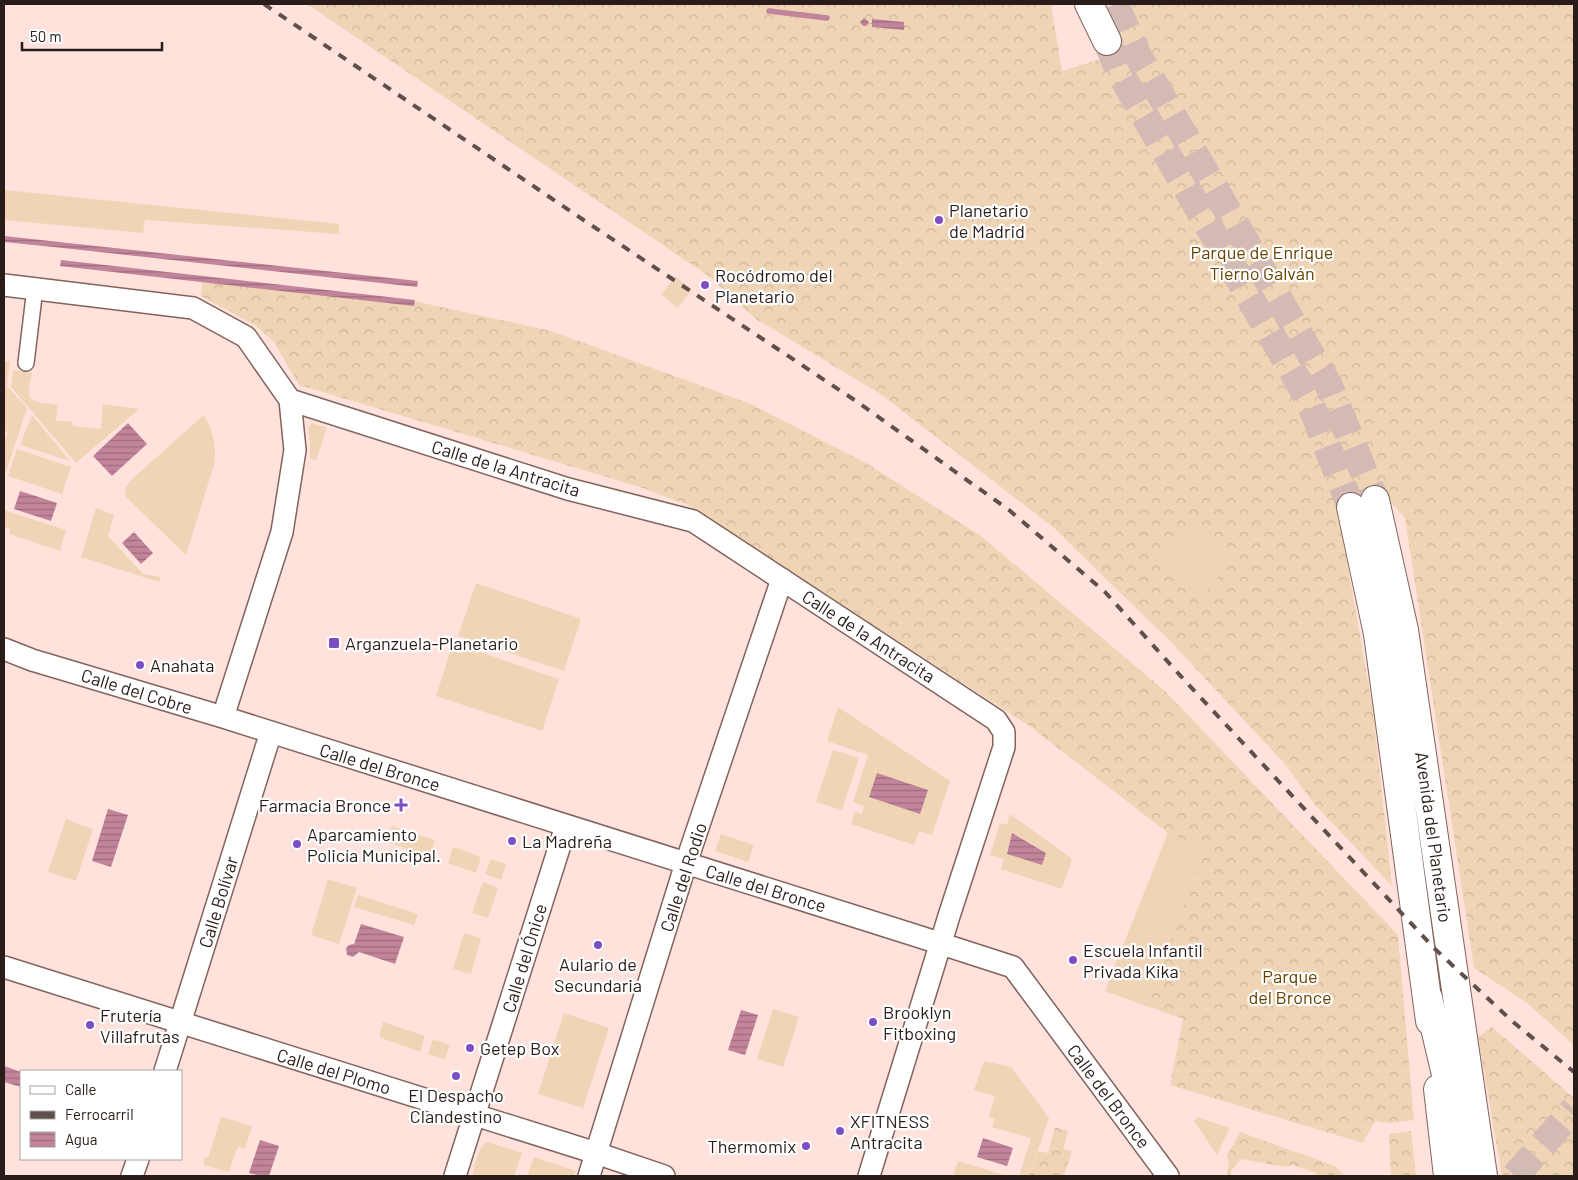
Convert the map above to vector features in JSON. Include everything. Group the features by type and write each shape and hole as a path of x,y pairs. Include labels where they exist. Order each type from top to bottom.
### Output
{"main road":[{"path":"1089,4 1107,41"},
{"name":"Avenida del Planetario","path":"1448,1176 1428,998 1378,634 1363,503 1404,630 1483,1176"},
{"path":"1428,998 1452,1100 1463,1176"}],"street":[{"path":"4,285 193,308 246,336 290,400 295,450 282,532 223,717"},
{"path":"26,363 35,288"},
{"name":"Calle de la Antracita","path":"290,400 568,489 634,507 693,520 996,720 1004,732 1004,748 869,1176"},
{"name":"Calle del Rodio","path":"589,1176 686,863 782,579"},
{"name":"Calle del Cobre","path":"4,649 32,660 270,732"},
{"name":"Calle del Bronce","path":"270,732 1013,967 1168,1176"},
{"name":"Calle Bolívar","path":"165,1070 270,732"},
{"name":"Calle del Ónice","path":"455,1176 566,826"},
{"name":"Calle del Plomo","path":"4,967 664,1176"},
{"path":"132,1176 138,1160"}],"green space":[{"name":"Parque de Enrique Tierno Galván","path":"307,4 1051,4 1062,71 1104,58 1114,4 1574,4 1574,1045 1527,1003 1474,968 1405,518 1386,497 1338,510 1373,710 1392,886 1316,806 1284,763 1172,643 1054,528 882,395 756,319 710,277"},
{"path":"4,190 339,224 339,234 145,220 143,233 4,220"},
{"name":"Parque del Bronce","path":"203,276 418,302 551,331 751,404 866,463 981,536 1165,691 1398,935 1414,1120 1389,1123 1376,1121 1363,1143 1170,1085 1183,1019 1105,991 1168,833 1028,725 688,505 640,487 299,385 274,342 256,326 201,296"},
{"path":"676,277 692,290 677,308 661,294"},
{"path":"4,361 10,361 7,386 27,408 4,478 4,439 8,434 4,430"},
{"path":"13,370 32,373 30,396 35,401 41,403 58,405 56,421 71,421 73,426 101,429 103,404 139,409 76,463 11,387"},
{"path":"32,415 70,461 20,445"},
{"path":"204,415 214,439 214,465 186,555 126,497 125,489 130,481"},
{"path":"312,423 327,428 316,460 310,457 308,428"},
{"path":"17,449 71,467 62,494 8,476"},
{"path":"96,508 114,515 108,536 143,574 161,577 159,582 81,557"},
{"path":"4,510 66,530 60,551 9,534 11,529 4,527"},
{"path":"1191,521 1234,558 1204,594 1160,557"},
{"path":"476,583 581,619 564,671 458,636"},
{"path":"453,643 559,679 542,731 436,696"},
{"path":"838,707 950,781 932,835 919,831 914,845 851,824 855,812 862,814 864,806 853,802 868,755 827,741"},
{"path":"833,750 859,758 842,810 816,802"},
{"path":"1010,814 1072,859 1062,889 1001,869 1004,859 990,855 1000,823 1007,825","holes":["1013,833 1046,853 1007,854"]},
{"path":"66,819 93,829 76,881 48,872"},
{"path":"392,826 435,840 430,856 386,842"},
{"path":"1168,833 1207,848 1145,1005 1105,991"},
{"path":"721,834 754,845 748,862 715,851"},
{"path":"453,847 481,857 476,873 448,863"},
{"path":"491,859 506,864 501,880 485,874"},
{"path":"328,879 357,888 339,944 311,935"},
{"path":"483,882 498,888 488,918 472,913"},
{"path":"358,895 418,914 414,925 354,907"},
{"path":"464,933 481,938 471,974 453,969"},
{"path":"773,1009 799,1017 783,1067 757,1059"},
{"path":"564,1013 609,1028 583,1108 538,1094"},
{"path":"383,1022 425,1036 420,1052 379,1037"},
{"path":"1492,1027 1574,1098 1574,1176 1502,1176 1478,1037"},
{"path":"433,1039 450,1045 445,1059 428,1054"},
{"path":"984,1061 1011,1067 1049,1118 1029,1176 1019,1176 1031,1138 992,1127 995,1119 989,1117 995,1096 974,1090"},
{"path":"221,1117 252,1126 245,1149 239,1147 236,1150 229,1172 203,1165 205,1157 208,1158"},
{"path":"1197,1117 1230,1128 1217,1155 1194,1121"},
{"path":"1055,1127 1068,1131 1063,1149 1072,1151 1064,1176 1029,1176 1038,1151 1048,1153"},
{"path":"1411,1131 1416,1176 1391,1176 1389,1134"},
{"path":"1240,1132 1335,1166 1345,1176 1317,1176 1316,1173 1292,1165 1286,1167 1241,1159 1232,1170 1230,1176 1226,1176 1229,1164 1227,1156"},
{"path":"487,1142 522,1153 514,1176 472,1176 481,1148"},
{"path":"534,1157 576,1171 574,1176 527,1176"},
{"path":"958,1161 1007,1176 953,1176"}],"water":[{"path":"864,18 869,23 866,26 863,26 860,22"},
{"path":"872,19 904,22 904,26 908,27 904,27 904,30 872,27 872,24 869,23 872,23"},
{"path":"4,236 418,281 417,287 4,242"},
{"path":"61,260 415,300 414,306 60,266"},
{"path":"128,423 147,444 112,476 93,456"},
{"path":"20,491 57,503 51,521 14,509"},
{"path":"134,532 153,553 141,564 122,543"},
{"path":"877,773 928,790 920,814 869,797"},
{"path":"108,809 128,815 111,867 92,861"},
{"path":"1012,833 1046,853 1042,865 1007,854"},
{"path":"361,924 404,937 395,964 359,952 353,957 347,955 346,948 354,944"},
{"path":"741,1010 758,1015 745,1055 728,1050"},
{"path":"4,1066 20,1072 20,1087 4,1082"},
{"path":"983,1138 1013,1148 1007,1166 977,1157"},
{"path":"260,1140 279,1146 269,1176 249,1173"}],"waterway":[{"path":"769,11 827,18"}],"tunnel":[{"path":"1115,4 1138,56 1329,386 1375,500"},
{"path":"1107,41 1120,73 1309,400 1351,507"},
{"path":"1515,1176 1574,1109"}],"railway":[{"path":"264,4 856,401 1009,510 1105,592 1187,683 1435,949 1512,1021 1574,1072"}],"place":[{"name":"Planetario de Madrid","path":"939,220"},
{"name":"Rocódromo del Planetario","path":"705,285"},
{"name":"Arganzuela-Planetario","path":"334,643"},
{"name":"Anahata","path":"140,665"},
{"name":"Farmacia Bronce","path":"401,805"},
{"name":"La Madreña","path":"512,841"},
{"name":"Aparcamiento Policía Municipal.","path":"297,844"},
{"name":"Aulario de Secundaria","path":"598,945"},
{"name":"Escuela Infantil Privada Kika","path":"1073,960"},
{"name":"Brooklyn Fitboxing","path":"873,1022"},
{"name":"Frutería Villafrutas","path":"90,1025"},
{"name":"Getep Box","path":"470,1048"},
{"name":"El Despacho Clandestino","path":"456,1076"},
{"name":"XFITNESS Antracita","path":"840,1131"},
{"name":"Thermomix","path":"806,1146"}]}
